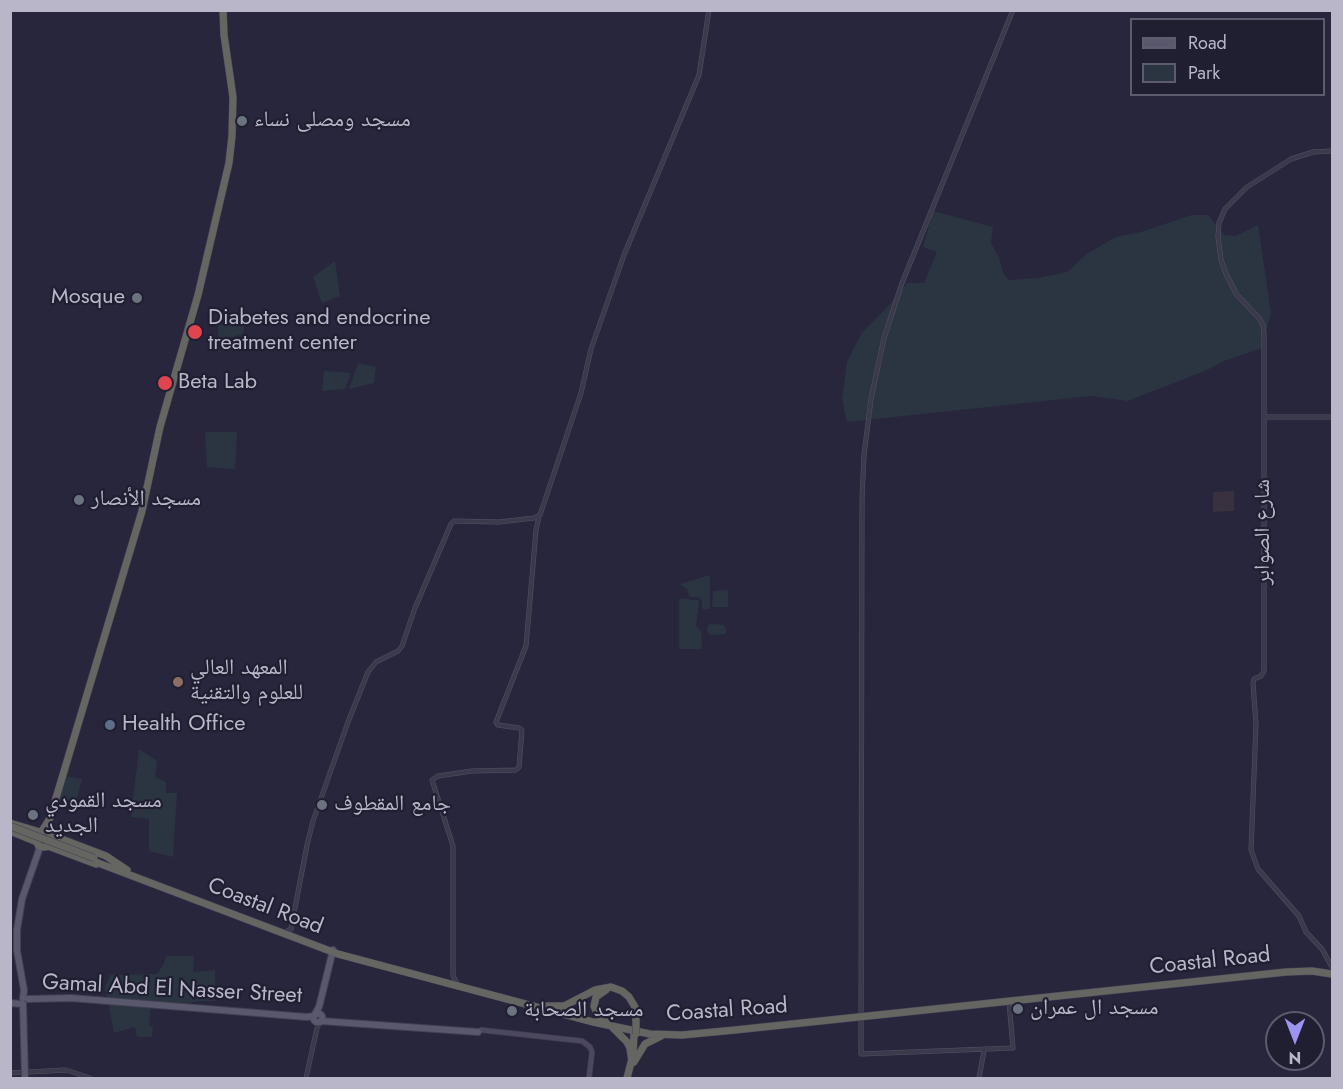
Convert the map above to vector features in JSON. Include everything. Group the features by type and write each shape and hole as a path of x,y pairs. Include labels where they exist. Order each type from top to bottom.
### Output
{"highway":[{"path":"102,646 142,511 157,427 198,295 230,156 232,97 224,35 224,10"},
{"path":"42,845 37,837 50,818 146,504 165,416 200,296 231,162 234,140 234,92 224,10"},
{"path":"42,845 52,841 50,818"},
{"path":"10,827 51,835 106,856 127,870"},
{"path":"10,827 42,845 108,867"},
{"name":"Coastal Road","path":"10,827 127,870 333,953 634,1029 690,1031 1009,1002 1092,991"},
{"name":"Coastal Road","path":"94,859 108,867 286,932 333,953 452,979 634,1032 670,1035 1296,969 1331,969"},
{"path":"546,1006 564,1006 595,990 611,987 622,991 629,997 635,1007 633,1062 629,1078"},
{"path":"633,1062 630,1048 623,1036 598,1016 594,1006 598,995 607,990 617,991 626,997 633,1009 635,1021"},
{"path":"633,1062 645,1044 656,1037 670,1035"}],"main road":[{"path":"26,1075 25,1001 17,938 22,899 42,845"},
{"path":"318,1019 333,953"},
{"name":"Gamal Abd El Nasser Street","path":"10,1002 49,999 85,1001 582,1041 590,1047 592,1052 588,1078"}],"street":[{"path":"452,979 453,846 432,780 438,776 472,771 517,770 519,767 522,729 498,726 496,722 526,646 537,522 577,405 591,349 624,255 699,75 709,10"},
{"path":"1009,1002 1013,1048 984,1051 861,1054 862,499 864,455 871,399 882,347 902,283 1013,10"},
{"name":"شارع الصوابر","path":"1331,969 1322,949 1306,932 1299,916 1258,869 1251,850 1256,724 1252,683 1254,679 1261,676 1263,671 1263,325 1237,295 1227,276 1219,248 1219,223 1225,209 1257,179 1302,155 1332,151"},
{"path":"1264,417 1332,417"},
{"path":"286,932 291,930 307,845 348,722 371,666 398,651 402,646 415,608 450,524 454,521 499,522 539,517"},
{"path":"532,519 537,522"},
{"path":"293,919 293,931 298,937"},
{"path":"306,1078 318,1019"},
{"path":"979,1078 984,1051"},
{"path":"26,1075 66,1070 90,1078"},
{"path":"10,1074 63,1072 85,1078"}],"shaded area":[{"path":"1234,491 1234,511 1213,512 1213,492"}],"green space":[{"path":"933,211 993,227 991,243 1004,275 1009,280 1038,278 1067,272 1088,253 1116,237 1141,232 1192,215 1208,215 1224,235 1236,236 1258,225 1271,313 1262,348 1224,361 1128,401 1091,396 847,422 842,399 847,362 861,334 907,283 924,283 937,252 923,247"},
{"path":"335,261 340,296 322,303 313,277"},
{"path":"245,320 243,334 218,341 218,325"},
{"path":"358,363 376,367 374,383 349,389"},
{"path":"324,371 351,373 345,389 322,391"},
{"path":"205,432 237,432 235,469 207,467"},
{"path":"710,575 710,609 702,609 702,600 699,597 689,597 688,590 680,584"},
{"path":"728,590 728,607 712,607 713,591"},
{"path":"679,599 699,600 696,626 701,631 702,649 679,649"},
{"path":"708,625 724,625 726,634 711,635 707,632"},
{"path":"139,749 157,761 155,777 166,782 166,793 177,793 173,857 149,851 149,819 131,817"},
{"path":"64,776 82,779 75,805 56,799"},
{"path":"166,956 194,956 193,972 215,970 215,1001 151,1002 149,1026 153,1026 152,1037 137,1037 135,1027 114,1033 105,987 110,975 157,974"}],"place":[{"name":"مسجد ومصلى نساء","path":"242,121"},
{"name":"Mosque","path":"137,298"},
{"name":"Diabetes and endocrine treatment center","path":"195,332"},
{"name":"Beta Lab","path":"165,383"},
{"name":"مسجد الأنصار","path":"79,500"},
{"name":"المعهد العالي للعلوم والتقنية","path":"178,682"},
{"name":"Health Office","path":"110,725"},
{"name":"جامع المقطوف","path":"322,805"},
{"name":"مسجد القمودي الجديد","path":"33,815"},
{"name":"مسجد ال عمران","path":"1018,1009"},
{"name":"مسجد الصحابة","path":"512,1011"}]}
